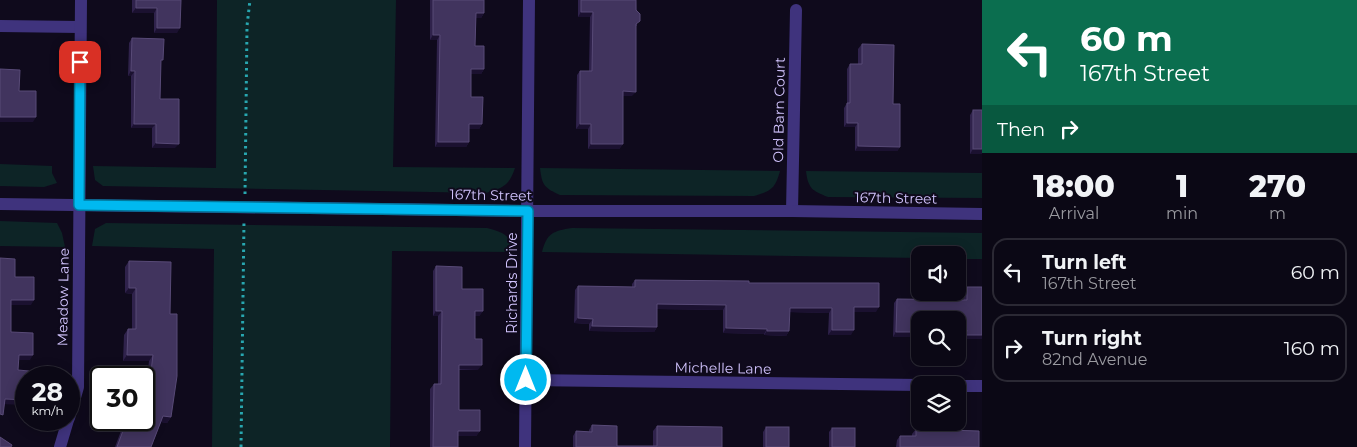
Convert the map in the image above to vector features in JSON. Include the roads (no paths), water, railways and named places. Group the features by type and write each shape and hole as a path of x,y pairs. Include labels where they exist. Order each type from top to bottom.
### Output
{"street":[{"name":"Meadow Lane","path":"78,366 81,0"},
{"name":"Richards Drive","path":"526,447 529,0"},
{"name":"Old Barn Court","path":"792,211 796,10"},
{"path":"0,26 80,27"},
{"name":"167th Street","path":"0,204 528,211 792,211 982,214"},
{"name":"Michelle Lane","path":"526,380 911,385"},
{"path":"966,386 982,386"},
{"name":"Meadow Lane","path":"60,447 65,431"}]}
